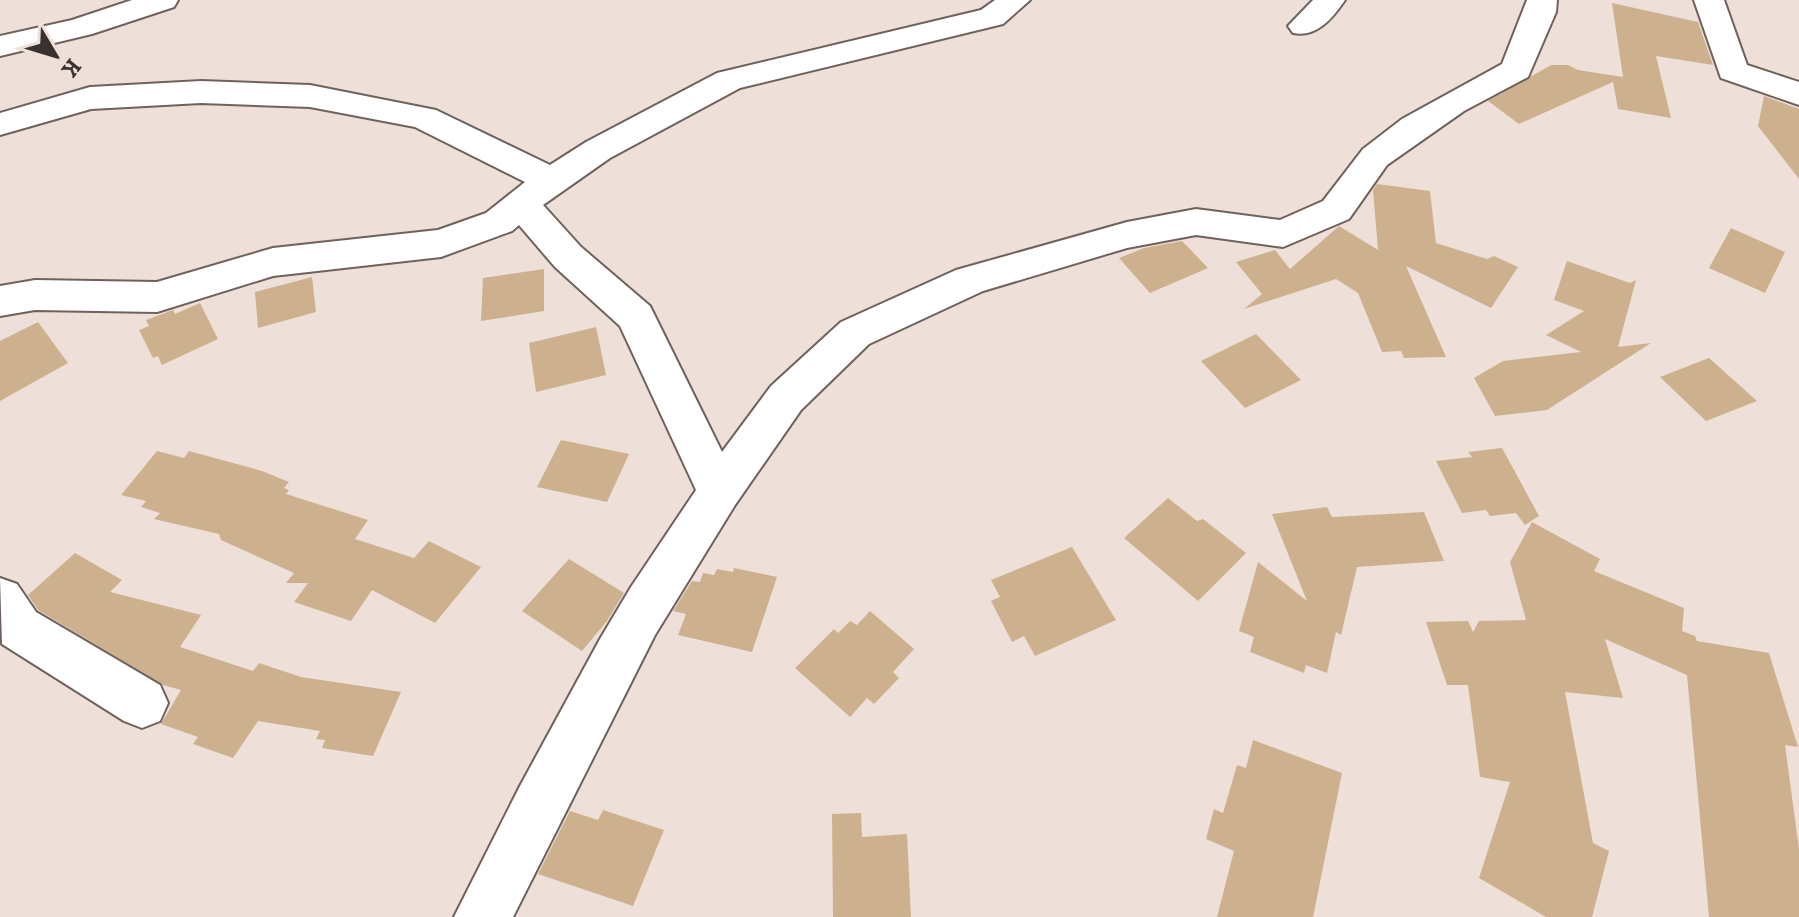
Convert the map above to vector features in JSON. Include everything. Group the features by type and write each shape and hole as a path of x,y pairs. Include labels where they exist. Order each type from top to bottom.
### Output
{"street":[{"path":"0,46 81,27 163,0"},
{"path":"0,301 35,295 157,297 273,262 441,243 499,222 536,192 598,150 729,80 992,17 1015,0"},
{"path":"1304,26 1330,0"},
{"path":"483,917 640,616 704,521 719,491 786,398 855,333 970,280 1127,235 1196,222 1283,234 1336,210 1375,157 1414,127 1516,70 1542,0"},
{"path":"1709,0 1733,71 1799,94"},
{"path":"0,124 90,98 201,92 310,96 424,118 536,192 568,257 636,317 719,491"},
{"path":"0,600 19,628 142,703"}],"building":[{"path":"1612,3 1698,22 1713,65 1656,56 1671,118 1618,109 1613,82 1519,124 1488,101 1551,65 1568,65 1578,70 1623,77"},
{"path":"1764,96 1799,109 1799,179 1758,126"},
{"path":"1377,184 1430,191 1436,243 1487,259 1494,256 1518,267 1491,308 1406,266 1446,357 1404,358 1401,351 1382,352 1358,293 1336,279 1244,309 1262,294 1236,262 1275,250 1290,269 1339,226 1378,250 1373,190"},
{"path":"1731,228 1785,252 1765,293 1709,268"},
{"path":"1182,241 1208,268 1150,293 1119,258 1144,248"},
{"path":"1567,261 1630,283 1636,280 1618,347 1651,343 1547,410 1495,416 1474,378 1503,361 1581,352 1546,335 1584,311 1554,300"},
{"path":"544,269 544,311 481,321 483,278"},
{"path":"312,277 316,312 258,328 255,292"},
{"path":"200,303 218,339 162,365 158,356 153,358 139,330 149,326 146,320 173,310 175,314"},
{"path":"38,322 68,363 0,401 0,341"},
{"path":"596,327 606,375 536,392 529,343"},
{"path":"1256,334 1301,380 1245,408 1201,361"},
{"path":"1709,358 1757,401 1706,421 1660,377"},
{"path":"561,440 629,454 607,502 537,487"},
{"path":"1502,448 1539,516 1525,525 1516,513 1490,516 1486,510 1462,513 1436,461 1472,457 1468,452"},
{"path":"157,451 184,458 189,451 262,471 289,482 284,488 289,490 286,494 368,520 355,539 414,558 429,541 481,567 435,623 372,590 351,621 294,602 308,583 286,583 294,573 221,540 219,534 154,519 160,513 141,507 146,501 121,495"},
{"path":"1168,498 1197,521 1203,519 1246,553 1198,601 1124,538"},
{"path":"1327,507 1332,517 1424,512 1444,561 1357,567 1341,635 1336,632 1327,673 1306,665 1304,673 1250,652 1254,637 1239,631 1258,562 1307,601 1272,514"},
{"path":"1532,522 1600,559 1594,571 1684,608 1682,631 1695,636 1697,641 1769,653 1798,747 1785,745 1799,849 1799,917 1709,917 1687,675 1605,639 1623,698 1565,692 1593,843 1609,851 1592,917 1546,917 1479,878 1510,782 1480,777 1468,685 1447,685 1426,622 1468,621 1473,632 1479,621 1526,620 1510,562"},
{"path":"1072,547 1116,620 1035,656 1024,636 1012,642 991,601 1000,597 991,580"},
{"path":"75,553 122,580 110,592 201,615 180,647 253,671 259,663 301,677 401,692 373,756 322,748 325,740 316,739 320,731 258,721 233,758 193,744 198,737 161,724 181,690 163,685 38,610 28,595"},
{"path":"569,559 624,593 607,621 582,651 522,611"},
{"path":"734,568 777,577 752,652 678,635 686,614 673,611 692,581 700,582 703,573 714,575 717,569 733,572"},
{"path":"870,611 914,649 893,672 899,678 874,704 867,698 850,717 795,668 834,629 838,633 850,621 857,625"},
{"path":"1253,740 1342,773 1313,917 1217,917 1234,851 1206,839 1214,809 1223,813 1237,765 1246,768"},
{"path":"603,810 664,830 633,906 538,874 570,811 598,820"},
{"path":"861,813 862,837 907,834 911,917 833,917 832,814"}]}
